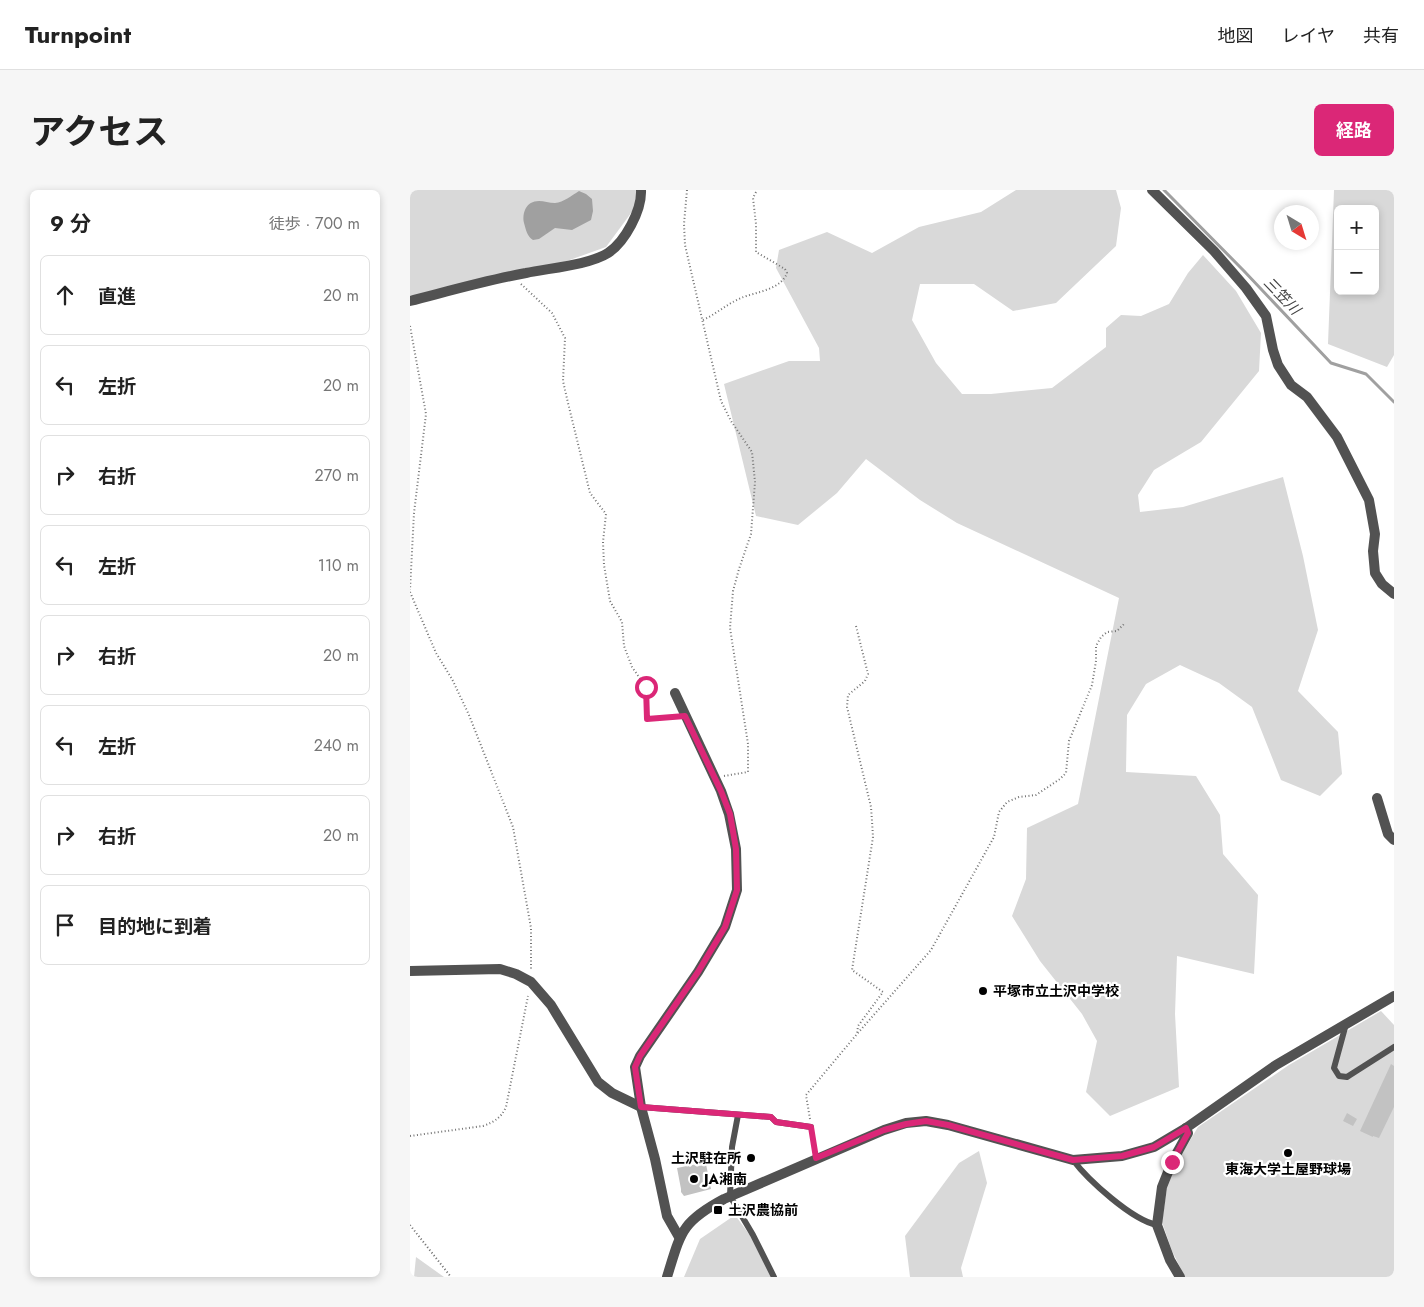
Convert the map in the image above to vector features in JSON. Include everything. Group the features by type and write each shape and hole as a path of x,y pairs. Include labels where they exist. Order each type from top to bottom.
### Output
{"street":[{"path":"410,301 511,276 589,260 606,254 621,240 638,212 641,190"},
{"path":"1152,190 1214,251 1246,288 1266,316 1278,365 1291,385 1307,397 1337,437 1369,500 1375,534 1373,551 1375,573 1382,584 1394,594"},
{"path":"675,693 730,814 736,849 737,890 725,927 698,972 640,1056 635,1067 641,1107 667,1216 679,1237"},
{"path":"1377,798 1388,834 1394,840"},
{"path":"410,971 500,969 516,974 531,982 551,1004 598,1082 612,1093 641,1107"},
{"path":"667,1277 679,1237 690,1221 697,1215 730,1196 884,1130 926,1121 948,1125 1073,1160 1122,1156 1154,1147 1186,1128 1276,1065 1394,996"},
{"path":"1180,1277 1170,1260 1157,1225 1162,1187 1172,1162 1188,1133 1186,1128"}],"lane":[{"path":"1346,1024 1334,1068 1339,1076 1347,1077 1394,1047"},
{"path":"641,1107 771,1117 776,1122 811,1127"},
{"path":"738,1114 732,1147 730,1196 774,1277"},
{"path":"1073,1160 1083,1174 1109,1197 1148,1224 1157,1225"}],"path":[{"path":"687,190 684,224 685,245 721,401 731,421 752,452 755,482 751,534 738,568 733,591 730,628 748,744 748,772 714,777"},
{"path":"703,320 741,298 773,287 786,276 786,269 756,252 756,224 753,198 757,190"},
{"path":"511,276 548,308 565,338 564,381 568,403 576,428 590,493 606,514 603,542 604,565 610,601 622,622 624,646 632,667 646,687 647,719 685,716"},
{"path":"410,326 426,414 414,513 410,591 436,653 452,679 469,716 513,827 531,928 531,982 503,1114 494,1122 483,1126 410,1136"},
{"path":"816,1158 806,1095 931,950 994,837 999,812 1007,802 1019,797 1036,794 1066,773 1069,741 1092,685 1096,661 1096,646 1100,637 1107,632 1116,631 1124,624"},
{"path":"856,626 868,674 865,681 848,695 847,707 871,807 872,836 852,970 883,992 858,1026 857,1034"},
{"path":"410,1225 451,1277"}],"shaded area":[{"path":"410,190 636,190 636,199 634,209 606,247 564,262 418,295 410,295"},
{"path":"1016,190 1116,190 1121,208 1116,246 1056,303 1013,311 974,284 920,284 912,320 936,363 962,394 991,394 1052,388 1106,347 1106,328 1121,315 1141,316 1169,304 1188,273 1203,255 1236,291 1261,333 1259,371 1201,442 1154,470 1138,495 1140,512 1183,507 1283,477 1303,556 1318,630 1298,691 1338,732 1342,774 1320,796 1281,780 1252,707 1219,683 1180,665 1146,684 1127,715 1126,772 1196,776 1220,815 1223,854 1258,895 1254,974 1177,956 1175,1014 1179,1087 1110,1116 1086,1092 1097,1041 1082,1014 1040,961 1012,916 1026,879 1027,828 1078,804 1119,598 957,523 920,500 866,459 837,493 798,525 756,516 724,384 789,361 820,361 819,348 776,268 779,250 827,232 872,253 919,227 981,212"},
{"path":"1334,190 1394,190 1394,355 1387,367 1328,344"},
{"path":"579,191 592,199 593,211 591,220 572,230 555,228 539,239 533,240 527,233 524,223 524,212 528,205 539,201 558,202"},
{"name":"東海大学土屋野球場","path":"1381,1011 1394,1025 1394,1273 1392,1277 1185,1277 1172,1251 1162,1222 1167,1188 1176,1164 1198,1127 1289,1065"},
{"path":"979,1151 987,1183 961,1268 963,1277 910,1277 905,1236 959,1163"},
{"path":"735,1215 763,1253 772,1277 684,1277 700,1239"},
{"path":"416,1257 444,1277 414,1277"}],"building":[{"path":"1391,1064 1394,1066 1394,1107 1379,1138 1373,1137 1360,1131"},
{"path":"1347,1113 1357,1119 1353,1126 1343,1121"},
{"name":"JA湘南","path":"701,1161 706,1164 711,1189 684,1196 681,1192 677,1168 697,1164"}],"waterway":[{"name":"三笠川","path":"1164,190 1331,363 1366,374 1394,402"}],"place":[{"name":"平塚市立土沢中学校","path":"983,991"},
{"name":"東海大学土屋野球場","path":"1288,1153"},
{"name":"土沢駐在所","path":"751,1158"},
{"name":"JA湘南","path":"694,1179"},
{"name":"土沢農協前","path":"718,1210"}],"route":[{"path":"646,687 647,719 685,716 721,791 730,814 736,849 737,890 725,927 698,972 640,1056 635,1067 641,1107 771,1117 776,1122 811,1127 816,1158 884,1130 926,1121 948,1125 1073,1160 1122,1156 1154,1147 1186,1128 1188,1133 1172,1162"}]}
